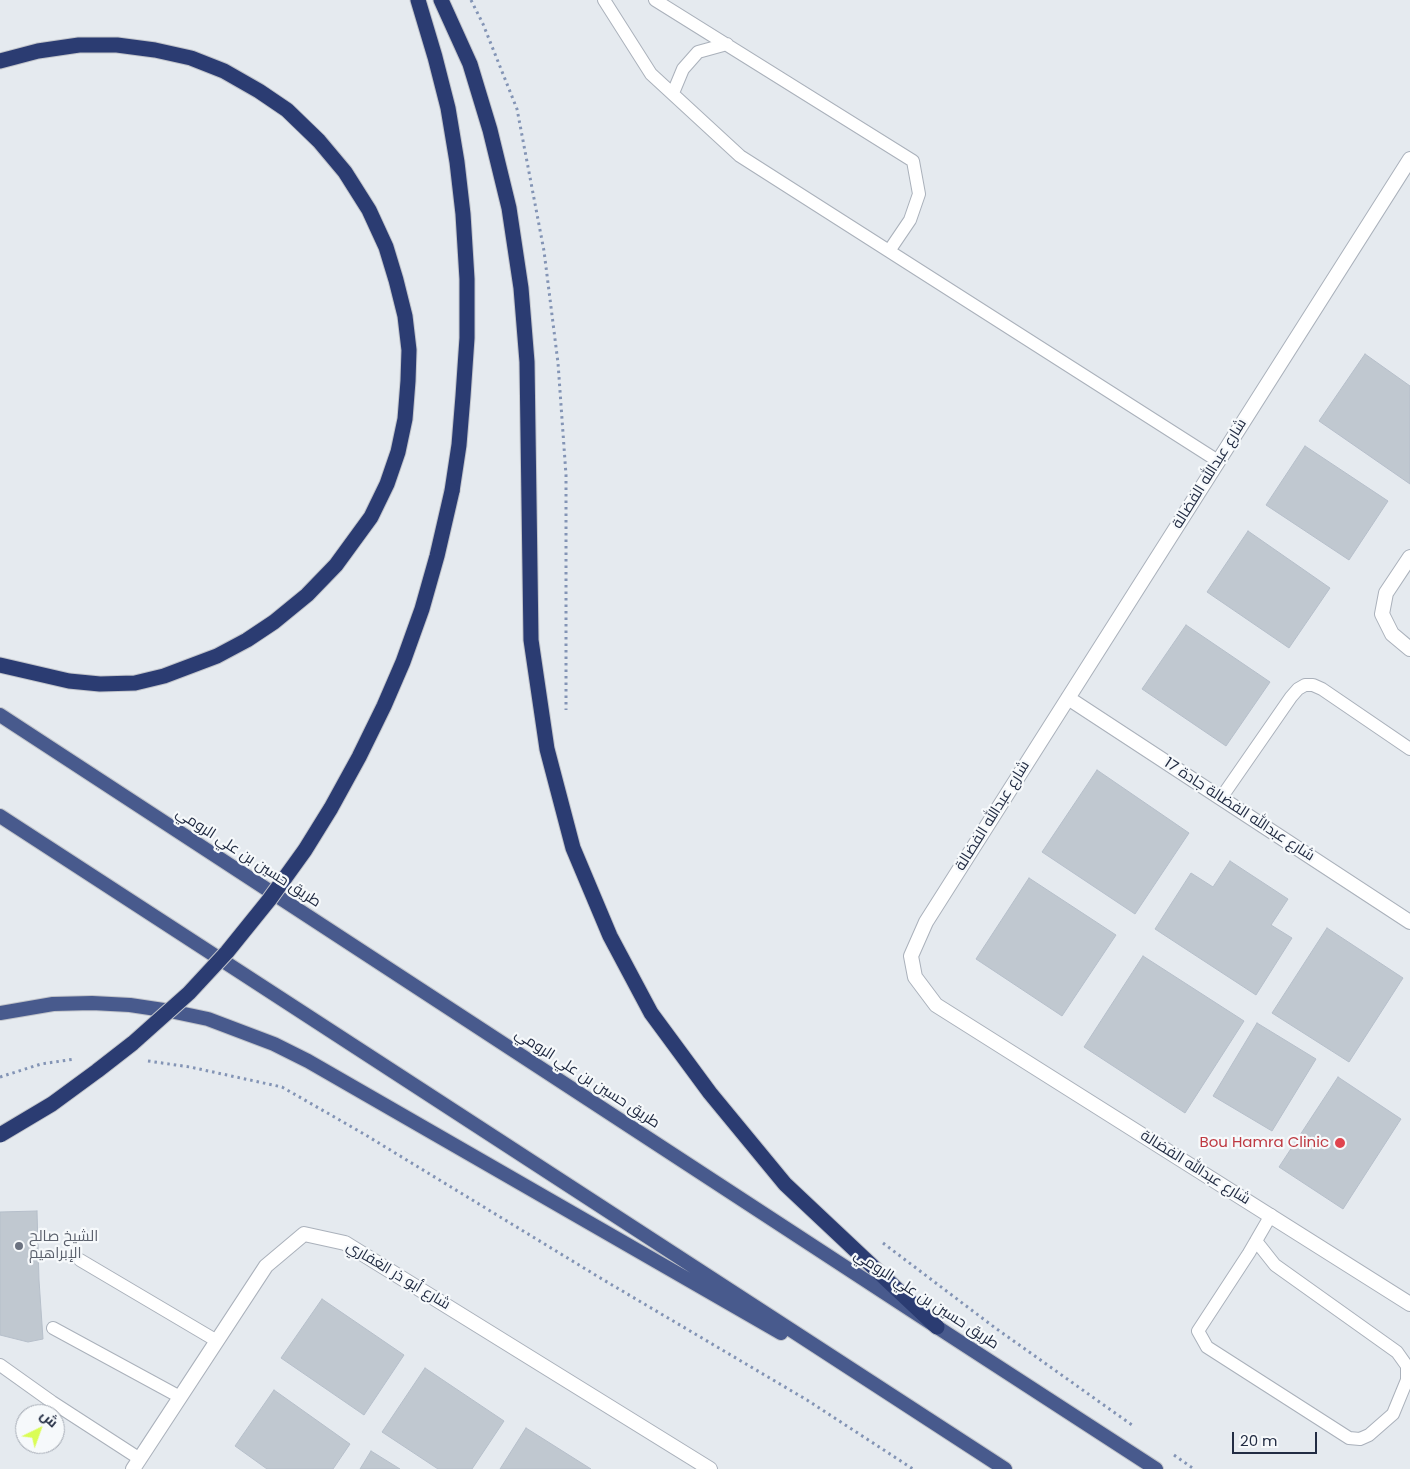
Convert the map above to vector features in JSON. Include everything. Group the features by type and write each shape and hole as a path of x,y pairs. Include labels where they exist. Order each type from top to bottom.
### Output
{"highway":[{"path":"0,1135 52,1104 133,1043 189,993 227,952 269,900 305,850 331,808 359,757 403,662 422,609 452,491 459,446 467,338 468,279 457,162 448,108 418,0"},
{"path":"441,0 470,64 490,130 510,208 521,288 527,362 531,640 547,749 573,848 610,936 651,1013 710,1093 785,1184 937,1328"},
{"path":"0,61 38,51 79,45 117,45 155,50 191,58 224,71 280,105 319,141 345,172 369,210 386,248 396,280 405,316 409,350 405,419 398,452 371,517 336,566 274,622 247,640 217,656 164,676 135,683 100,684 69,681 0,665"},
{"name":"طريق حسين بن علي الرومي","path":"0,715 937,1328 1156,1469"},
{"path":"0,816 1005,1469"},
{"path":"0,1013 53,1004 92,1003 130,1005 208,1019 274,1044 317,1066 919,1413"}],"street":[{"name":"شارع عبدالله الفضالة","path":"1410,159 926,922 911,956 915,977 936,1005 1410,1304"},
{"path":"1410,557 1386,593 1382,614 1392,634 1410,649"},
{"name":"شارع عبدالله الفضالة جادة 17","path":"1068,698 1410,922"},
{"name":"شارع أبو ذر الغفاري","path":"136,1464 266,1266 304,1234 346,1242 710,1469"}],"lane":[{"path":"604,0 651,74 740,156 1218,461"},
{"path":"655,0 913,161 919,194 910,220 889,251"},
{"path":"673,93 683,69 698,52 727,44"},
{"path":"1221,798 1291,697 1306,685 1313,685 1322,689 1410,749"},
{"path":"1256,1241 1275,1265 1397,1352 1407,1366 1407,1380 1393,1414 1370,1435 1360,1439 1349,1438 1207,1347 1198,1331 1271,1215"},
{"path":"80,1260 217,1341"},
{"path":"53,1328 180,1397"},
{"path":"0,1365 136,1464"}],"path":[{"path":"471,0 483,24 517,109 544,251 558,364 566,474 566,712"},
{"path":"0,1077 41,1064 78,1059"},
{"path":"146,1060 190,1066 282,1087 364,1134 807,1400 912,1469"},
{"path":"876,1238 994,1327 1138,1429"},
{"path":"1170,1452 1194,1469"}],"building":[{"path":"1365,354 1410,386 1410,484 1319,421"},
{"path":"1305,446 1388,501 1349,560 1266,505"},
{"path":"1248,531 1330,588 1289,648 1207,592"},
{"path":"1186,625 1270,682 1226,746 1142,689"},
{"path":"1097,770 1189,833 1135,914 1042,852"},
{"path":"1230,861 1288,899 1271,925 1292,938 1256,995 1155,929 1191,873 1213,887"},
{"path":"1029,878 1116,935 1062,1016 976,959"},
{"path":"1327,928 1403,978 1349,1062 1272,1013"},
{"path":"1143,956 1244,1021 1185,1113 1084,1047"},
{"path":"1257,1023 1316,1059 1272,1131 1213,1096"},
{"name":"Bou Hamra Clinic","path":"1338,1077 1401,1119 1343,1209 1279,1167"},
{"name":"الشيخ صالح الإبراهيم","path":"37,1211 43,1339 28,1342 0,1335 0,1212"},
{"path":"322,1299 404,1355 364,1415 281,1358"},
{"path":"425,1368 504,1421 472,1469 438,1469 382,1432"},
{"path":"274,1390 350,1444 333,1469 267,1469 235,1446"},
{"path":"526,1428 591,1469 500,1469"},
{"path":"371,1451 400,1469 360,1469"}],"place":[{"name":"Bou Hamra Clinic","path":"1340,1143"},
{"name":"الشيخ صالح الإبراهيم","path":"19,1246"}]}
